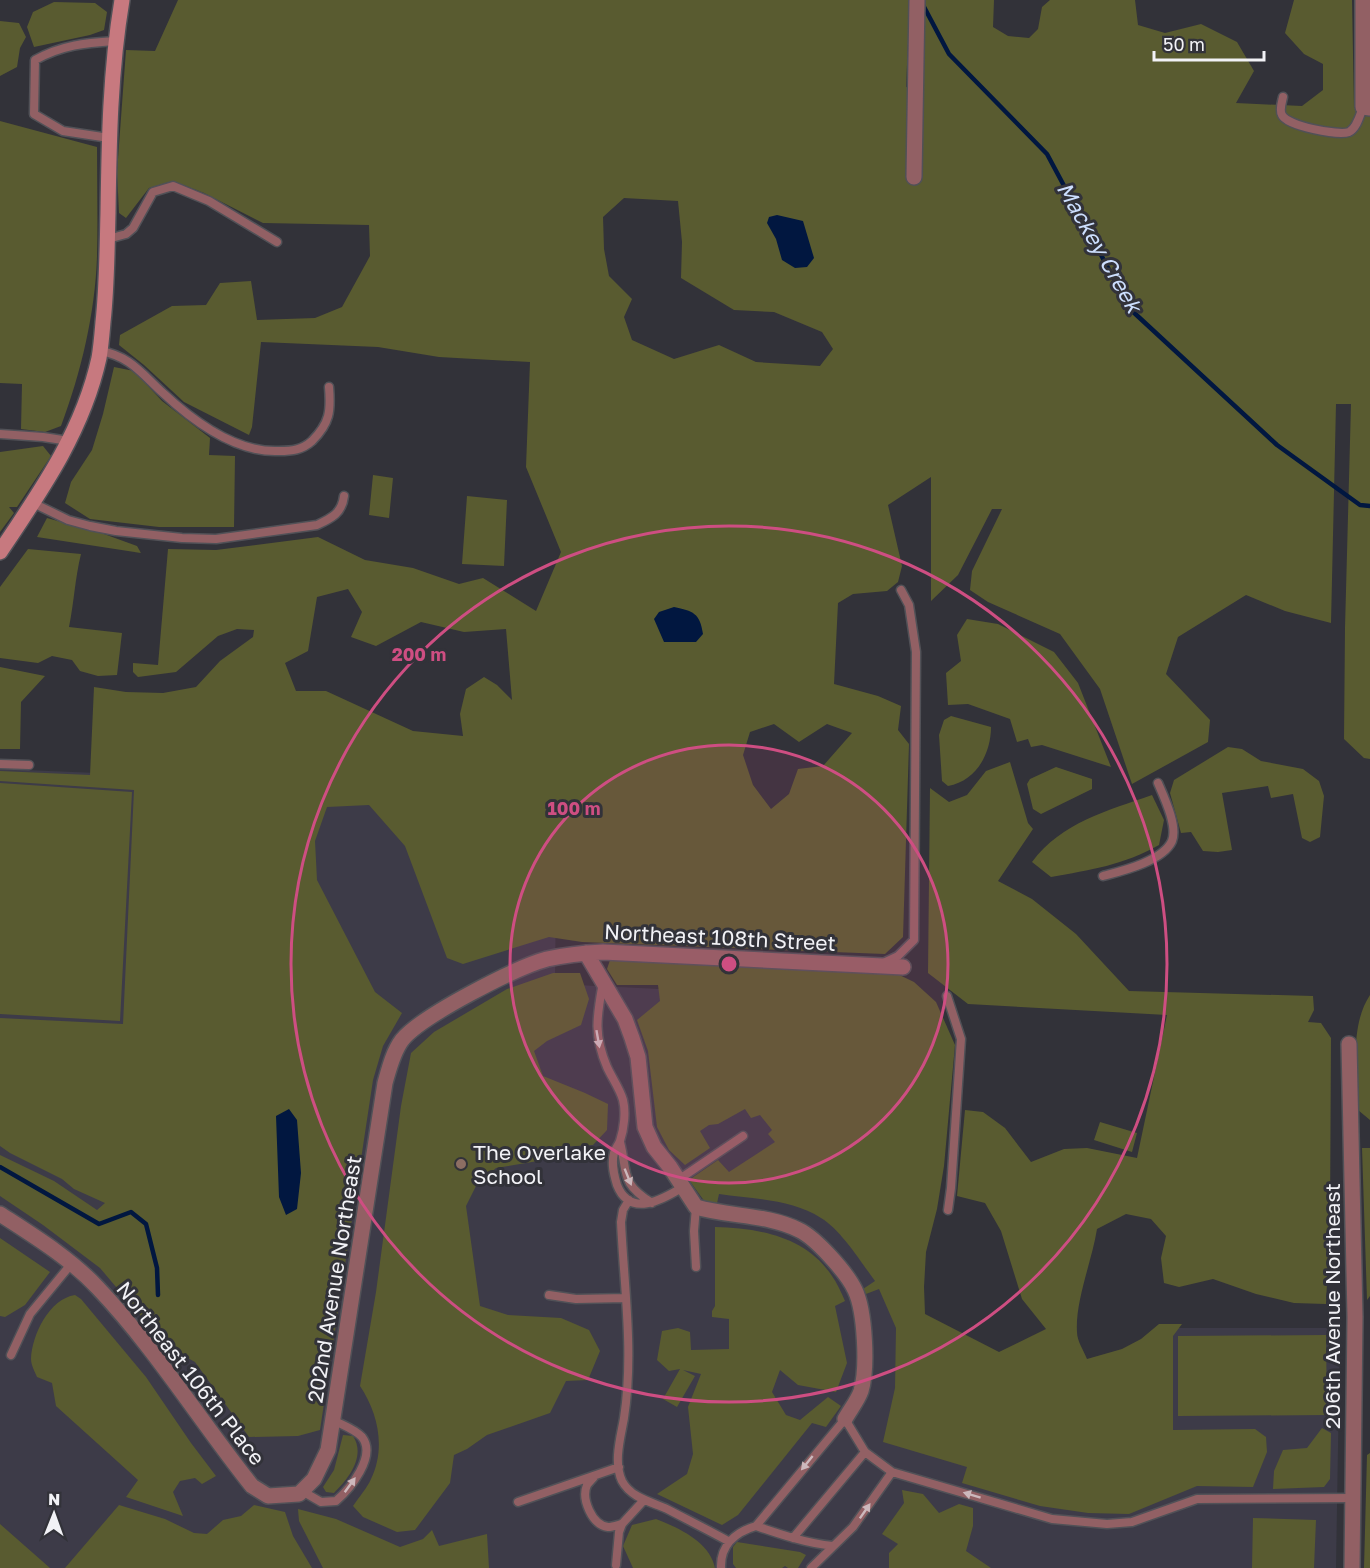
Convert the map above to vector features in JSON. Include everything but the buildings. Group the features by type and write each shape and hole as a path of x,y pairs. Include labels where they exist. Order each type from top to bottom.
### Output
{"street":[{"path":"0,552 33,504 69,441 86,403 99,354 107,283 109,138 115,42 122,0"},
{"path":"914,177 917,0"},
{"path":"1363,0 1367,107"},
{"name":"Northeast 108th Street","path":"391,1061 402,1040 414,1029 464,998 530,964 549,959 586,953 614,952 903,967"},
{"path":"586,953 625,1019 638,1057 645,1127 654,1147 696,1207 714,1212 770,1219 800,1230 824,1249 855,1291 866,1338 861,1391 845,1419"},
{"name":"206th Avenue Northeast","path":"1349,1044 1355,1317 1352,1568"},
{"name":"202nd Avenue Northeast","path":"301,1493 314,1479 328,1450 385,1083 391,1061"},
{"name":"Northeast 106th Place","path":"0,1214 72,1263 97,1286 136,1331 252,1486 268,1496 301,1493"}],"lane":[{"path":"109,138 63,131 34,114 35,60 46,53 80,43 115,42"},
{"path":"1283,97 1280,108 1282,116 1289,122 1325,131 1349,132 1367,107"},
{"path":"108,239 126,234 133,228 153,192 173,186 209,201 277,242"},
{"path":"99,354 114,353 129,360 165,395 209,429 237,445 260,452 296,450 305,447 322,430 327,420 331,409 329,387"},
{"path":"0,434 69,441"},
{"path":"33,504 68,520 116,531 182,538 216,538 317,525 339,512 344,496"},
{"path":"878,965 898,956 914,940 915,652 909,605 902,590"},
{"path":"0,764 29,765"},
{"path":"1103,876 1136,867 1164,851 1172,840 1172,820 1158,783"},
{"path":"603,981 596,1032 600,1048 623,1101 624,1117 620,1142 626,1178 632,1188 652,1203"},
{"path":"947,996 961,1039 948,1210"},
{"path":"620,1142 614,1152 613,1171 619,1188 629,1200 636,1204 652,1203 677,1178 743,1136"},
{"path":"629,1200 623,1210 621,1222 628,1335 627,1378 620,1442 619,1467 622,1481 644,1500 665,1508 728,1541"},
{"path":"696,1207 694,1231 696,1267"},
{"path":"11,1355 30,1314 72,1263"},
{"path":"549,1295 576,1299 626,1298"},
{"path":"721,1568 728,1541 742,1530 756,1526 845,1419 865,1452 892,1472 1052,1519 1107,1524 1132,1522 1197,1499 1353,1498"},
{"path":"301,1493 321,1502 336,1501 350,1488 359,1472 366,1453 366,1445 362,1437 333,1420"},
{"path":"793,1539 865,1452"},
{"path":"518,1502 619,1467"},
{"path":"811,1568 853,1527 892,1472"},
{"path":"594,1477 587,1484 586,1498 590,1511 597,1522 609,1527 622,1524"},
{"path":"616,1565 619,1532 622,1524 644,1500"},
{"path":"756,1526 793,1539 833,1546"}],"shaded area":[{"name":"The Overlake School","path":"0,769 557,792 555,984 844,998 914,1429 1168,1436 1167,1328 1340,1328 1336,1568 0,1568"}],"green space":[{"path":"178,0 910,0 906,87 922,88 923,0 994,0 993,27 1008,36 1029,38 1038,29 1042,7 1050,0 1135,0 1138,25 1165,33 1201,24 1237,42 1254,71 1236,103 1302,106 1323,90 1323,64 1304,54 1285,33 1294,0 1352,0 1354,108 1370,109 1370,759 1364,758 1344,739 1351,404 1336,404 1331,623 1285,611 1246,595 1178,637 1166,674 1210,720 1208,742 1132,784 1100,689 1060,634 988,602 970,590 972,571 1002,509 992,509 958,575 931,601 931,477 888,505 902,566 898,582 887,591 853,594 838,603 834,684 878,696 901,706 898,730 909,744 903,937 885,954 582,942 549,937 463,964 447,958 405,846 369,805 327,807 315,841 317,880 375,992 402,1013 383,1046 373,1080 320,1430 298,1436 249,1437 195,1362 166,1346 100,1268 0,1196 0,1155 54,1181 97,1210 105,1203 74,1189 62,1179 0,1146 0,1018 123,1024 134,790 0,781 0,771 90,775 94,687 126,692 163,693 196,687 220,661 253,637 254,630 237,629 218,636 176,672 138,677 133,672 133,663 158,665 168,549 216,550 318,537 365,560 413,568 459,584 483,578 536,611 561,552 526,467 530,362 439,357 378,347 261,342 252,427 249,435 184,402 119,345 120,335 172,306 206,305 220,283 251,281 257,320 315,318 342,307 370,256 369,225 263,223 204,193 173,181 149,188 126,218 119,213 117,172 126,50 155,51","holes":["624,198 678,201 682,242 681,278 734,310 774,312 822,332 833,349 820,366 756,362 719,345 674,359 632,340 624,317 632,299 609,276 604,249 603,217","348,589 362,612 351,637 376,646 421,622 464,632 506,629 512,700 497,685 484,677 466,689 460,714 463,736 413,731 326,691 296,691 285,663 308,651 317,597","774,724 799,742 827,724 852,733 823,766 798,769 789,794 771,809 753,785 743,755 750,732"]},
{"path":"54,2 95,3 107,12 104,30 34,47 27,27 33,12"},
{"path":"0,21 19,23 26,37 20,48 17,67 0,76"},
{"path":"0,121 97,147 97,257 90,322 81,364 61,426 45,432 21,429 22,384 0,383"},
{"path":"114,367 134,371 162,401 210,438 209,455 235,456 234,527 159,527 90,519 65,503 71,482 92,450"},
{"path":"43,446 51,456 17,507 9,507 14,513 0,532 0,452"},
{"path":"373,475 393,478 389,518 369,515"},
{"path":"467,496 507,500 504,566 462,564"},
{"path":"47,518 137,546 141,553 37,537"},
{"path":"28,549 81,554 69,627 122,633 117,675 98,676 80,671 72,660 52,656 38,663 0,658 0,587"},
{"path":"967,619 998,624 1054,652 1078,683 1111,767 1042,745 1031,747 1028,739 1017,742 1010,719 968,704 948,705 946,673 961,661 957,635"},
{"path":"0,667 45,676 21,702 20,749 0,749"},
{"path":"951,716 991,727 988,747 980,765 967,778 948,786 942,781 939,735 944,720"},
{"path":"1228,747 1242,749 1261,761 1303,769 1319,781 1324,796 1320,837 1310,842 1302,838 1293,794 1271,798 1268,786 1222,793 1232,850 1203,851 1191,832 1181,833 1170,793 1174,780"},
{"path":"1010,762 1028,823 1033,829 998,881 1032,899 1076,934 1129,991 1313,996 1314,1010 1308,1022 1321,1023 1331,1038 1330,1219 1326,1304 1294,1303 1256,1294 1213,1279 1179,1287 1164,1283 1161,1258 1166,1236 1151,1219 1126,1214 1097,1229 1081,1294 1077,1335 1087,1359 1122,1349 1141,1339 1159,1324 1182,1324 1173,1336 1173,1430 1255,1429 1266,1437 1267,1452 1253,1487 1197,1486 1129,1514 1088,1513 1040,1506 962,1483 967,1467 883,1442 895,1388 896,1328 879,1289 866,1294 863,1289 875,1281 857,1256 836,1230 810,1212 785,1203 719,1194 716,1208 705,1202 689,1180 718,1160 729,1172 775,1142 768,1134 772,1130 760,1115 751,1118 745,1109 700,1131 710,1148 685,1165 669,1150 657,1127 648,1051 637,1020 660,1001 658,985 617,985 607,969 610,960 639,959 891,971 914,982 936,1002 955,1045 944,1166 937,1209 926,1252 925,1314 999,1352 1046,1329 1022,1299 1001,1231 985,1203 957,1196 965,1110 983,1112 1005,1128 1031,1162 1064,1149 1087,1148 1137,1158 1167,1015 968,1004 928,973 930,788 949,802 967,795 986,771"},
{"path":"1056,767 1092,779 1092,789 1041,814 1033,809 1027,784 1030,779"},
{"path":"0,783 132,792 120,1021 0,1014"},
{"path":"1152,795 1164,820 1159,845 1120,862 1051,877 1032,862 1044,848 1071,827 1086,819"},
{"path":"553,973 580,973 589,999 581,1025 547,1041 534,1051 543,1076 608,1104 607,1130 593,1145 559,1147 538,1161 496,1168 476,1186 466,1206 480,1306 508,1315 561,1318 589,1330 600,1351 588,1380 566,1381 550,1413 487,1435 454,1455 450,1483 415,1530 397,1532 363,1517 353,1506 371,1479 378,1455 378,1431 375,1419 360,1386 376,1292 401,1106 411,1053 434,1032 507,989"},
{"path":"1370,995 1370,1120 1358,1110 1356,1051 1359,1021"},
{"path":"1100,1122 1137,1133 1132,1152 1094,1140"},
{"path":"1362,1148 1370,1148 1370,1296 1367,1300"},
{"path":"715,1227 748,1229 780,1237 795,1243 821,1262 834,1279 845,1301 835,1306 847,1363 836,1392 798,1385 780,1370 772,1392 786,1415 800,1420 828,1397 841,1406 826,1427 812,1423 738,1515 722,1525 657,1494 687,1474 693,1454 688,1407 701,1374 683,1370 695,1376 677,1407 663,1399 680,1369 669,1371 657,1360 662,1331 678,1328 690,1332 691,1350 729,1349 729,1319 712,1317 715,1306"},
{"path":"0,1238 50,1272 25,1305 5,1317 0,1316"},
{"path":"75,1295 81,1299 146,1377 216,1476 202,1484 195,1478 180,1481 173,1492 183,1516 126,1497 138,1480 56,1406 52,1383 37,1377 31,1359 39,1329 57,1303"},
{"path":"1326,1335 1327,1415 1178,1416 1178,1336"},
{"path":"1322,1428 1331,1433 1330,1479 1324,1487 1273,1489 1274,1471 1283,1450 1307,1448"},
{"path":"343,1435 353,1436 357,1444 357,1459 350,1474 340,1487 334,1493 326,1492 323,1487 334,1470"},
{"path":"1370,1453 1370,1568 1364,1568 1367,1455"},
{"path":"902,1490 923,1494 939,1513 959,1504 973,1508 973,1526 966,1551 991,1568 889,1568 889,1553 898,1544 882,1534 904,1503"},
{"path":"119,1505 165,1519 194,1533 207,1534 223,1520 241,1516 254,1505 285,1512 293,1536 312,1568 65,1568"},
{"path":"298,1509 336,1519 400,1547 423,1539 432,1530 439,1546 487,1534 489,1568 323,1568 299,1521"},
{"path":"1253,1518 1316,1520 1314,1568 1252,1568"},
{"path":"656,1519 700,1543 712,1559 715,1568 633,1568 623,1546 632,1525"},
{"path":"0,1524 50,1568 0,1568"},
{"path":"737,1542 800,1552 806,1555 798,1568 785,1566 782,1568 736,1568 733,1564 733,1547"}],"water":[{"path":"777,215 803,221 814,258 807,267 795,268 782,260 776,239 767,223 769,217"},
{"path":"674,607 691,612 698,617 703,634 696,642 664,642 654,619 659,612"},
{"path":"289,1109 297,1120 301,1173 297,1209 286,1215 279,1197 276,1116"}],"waterway":[{"name":"Mackey Creek","path":"923,5 949,54 1047,154 1130,309 1277,445 1360,505 1370,506"},
{"path":"0,1167 99,1224 131,1212 146,1224 157,1268 158,1295"}],"place":[{"name":"The Overlake School","path":"461,1164"}]}
